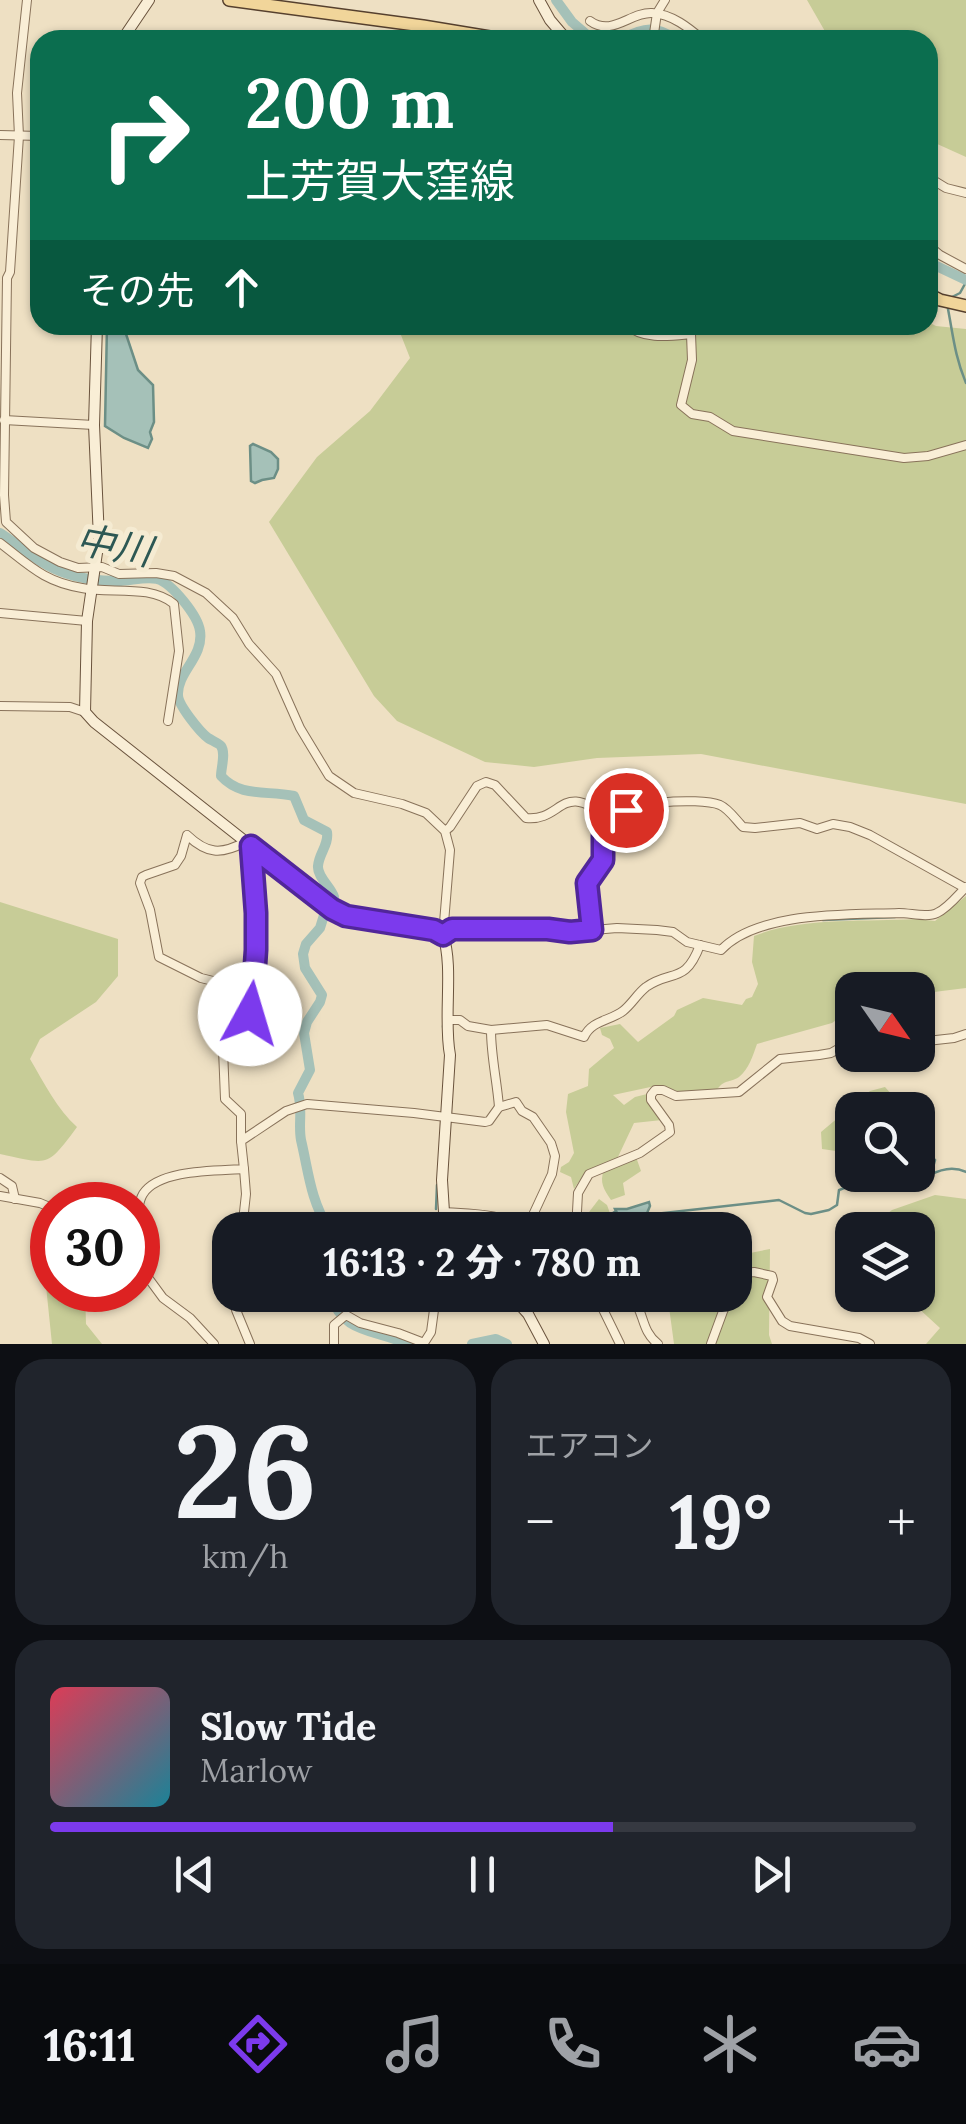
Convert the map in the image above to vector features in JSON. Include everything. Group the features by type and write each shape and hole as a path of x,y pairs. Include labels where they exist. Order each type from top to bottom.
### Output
{"main road":[{"path":"129,30 149,0"},
{"path":"229,0 447,30"},
{"path":"539,0 558,30"},
{"path":"938,299 966,306"},
{"path":"97,335 94,426 100,520 87,622 85,712 328,907 346,916 444,929 446,1038 450,1055 442,1180 444,1212"},
{"path":"526,1312 544,1344"}],"street":[{"path":"27,0 17,93 19,136 7,278 2,420 2,514 9,527 41,554 70,566 119,574 174,576 206,594 233,618 249,644 274,670 300,728 330,776 354,793 426,813 445,831 450,850 444,929 672,931 683,940 721,950 738,935 805,918 934,915 966,888 870,835 842,825 817,829 800,824 743,827 720,805 681,801 639,806 608,819"},
{"path":"328,15 330,0"},
{"path":"655,30 665,0"},
{"path":"590,21 603,28 645,13 675,20 689,30"},
{"path":"0,135 30,136"},
{"path":"938,183 966,193"},
{"path":"938,254 966,268"},
{"path":"691,335 692,360 681,406 692,414 734,430 894,457 918,458 966,445"},
{"path":"2,420 94,426"},
{"path":"9,527 0,541 45,577 92,588 151,594 174,604 179,650 168,721"},
{"path":"0,613 87,622"},
{"path":"0,706 70,707 85,712"},
{"path":"445,831 478,786 486,782 495,785 526,818 577,802 590,805 608,819"},
{"path":"592,928 586,888 603,860 608,819"},
{"path":"244,1212 241,1114 226,1099 222,1053 224,1045 247,1025 250,1014 256,913 248,844 218,852 188,835 175,866 146,875 140,883 159,957 202,978 249,990"},
{"path":"446,1020 460,1020 468,1026 491,1030 547,1025 584,1036 590,1026 623,1011 654,982 680,976 700,946"},
{"path":"491,1030 499,1107"},
{"path":"935,1039 966,1034"},
{"path":"577,1212 578,1192 588,1174 640,1153 670,1132 651,1100 655,1090 676,1096 739,1092 780,1059 835,1050"},
{"path":"242,1141 301,1105 485,1122 499,1107 516,1102 533,1117 551,1144 554,1156 552,1174 534,1212"},
{"path":"157,1182 188,1172 244,1169"},
{"path":"0,1178 12,1186 15,1199"},
{"path":"0,1196 30,1201"},
{"path":"752,1272 772,1276 767,1297 790,1326 859,1338 870,1344"},
{"path":"160,1294 214,1344"},
{"path":"237,1312 250,1344"},
{"path":"334,1344 334,1325 342,1318 424,1343 432,1332 434,1312"},
{"path":"606,1312 620,1344"},
{"path":"640,1312 644,1328 658,1344"},
{"path":"711,1344 723,1312"}],"green space":[{"path":"807,0 966,0 966,157 938,144 938,30 824,30"},
{"path":"938,326 966,329 966,804 701,754 597,758 534,767 485,762 397,721 374,696 269,522 317,457 370,411 410,358 401,335 938,335"},
{"path":"966,896 966,988 935,992 935,972 835,972 835,1021 757,1044 742,1074 716,1091 679,1092 660,1085 613,1095 624,1105 647,1094 662,1120 634,1123 617,1159 592,1169 574,1189 571,1177 560,1172 574,1153 566,1112 568,1094 588,1086 589,1069 614,1048 600,1028 620,1024 638,1042 677,1010 703,998 742,1005 752,997 758,984 752,962 754,936 772,930 812,923 935,921"},
{"path":"0,902 118,939 118,976 96,1002 40,1039 30,1059 57,1104 77,1127 59,1150 45,1160 0,1154"},
{"path":"835,1120 835,1151 822,1149 821,1132"},
{"path":"636,1157 641,1171 623,1183 625,1195 611,1200 603,1186 604,1170"},
{"path":"935,1195 966,1199 966,1344 926,1344 940,1328 923,1312 935,1312 935,1212 890,1212"},
{"path":"599,1199 610,1212 589,1212"},
{"path":"770,1249 772,1344 674,1344 670,1312 752,1312 752,1253"},
{"path":"49,1312 86,1312 86,1324 102,1344 52,1344"}],"water":[{"path":"107,335 126,335 138,370 153,385 152,439 148,448 105,426"},
{"path":"253,444 278,459 274,478 251,481"},
{"path":"649,1202 650,1206 648,1212 615,1209"}],"waterway":[{"path":"556,0 581,30"},
{"path":"645,30 654,30"},
{"path":"938,267 966,280"},
{"path":"952,297 960,293 966,282"},
{"path":"948,309 966,383"},
{"name":"中川","path":"0,533 47,565 71,575 112,581 153,578 177,593 200,631 198,649 178,695 200,730 221,746 221,776 237,788 294,796 304,820 327,832 318,870 334,897 303,954 305,968 322,995 304,1033 310,1070 298,1093 300,1134 320,1212"},
{"path":"332,903 366,913"},
{"path":"823,920 895,917"},
{"path":"443,1026 445,1047"},
{"path":"935,1173 948,1169 966,1172"},
{"path":"436,1209 437,1185"},
{"path":"673,1212 779,1200 811,1214 837,1205 839,1192"},
{"name":"中川","path":"339,1312 361,1329 407,1344"},
{"name":"中川","path":"472,1344 496,1339 507,1344"}],"route":[{"path":"250,1014 248,998 256,950 251,846 346,916 434,930 443,935 452,929 592,930 587,883 603,860 608,819 626,810"}]}
